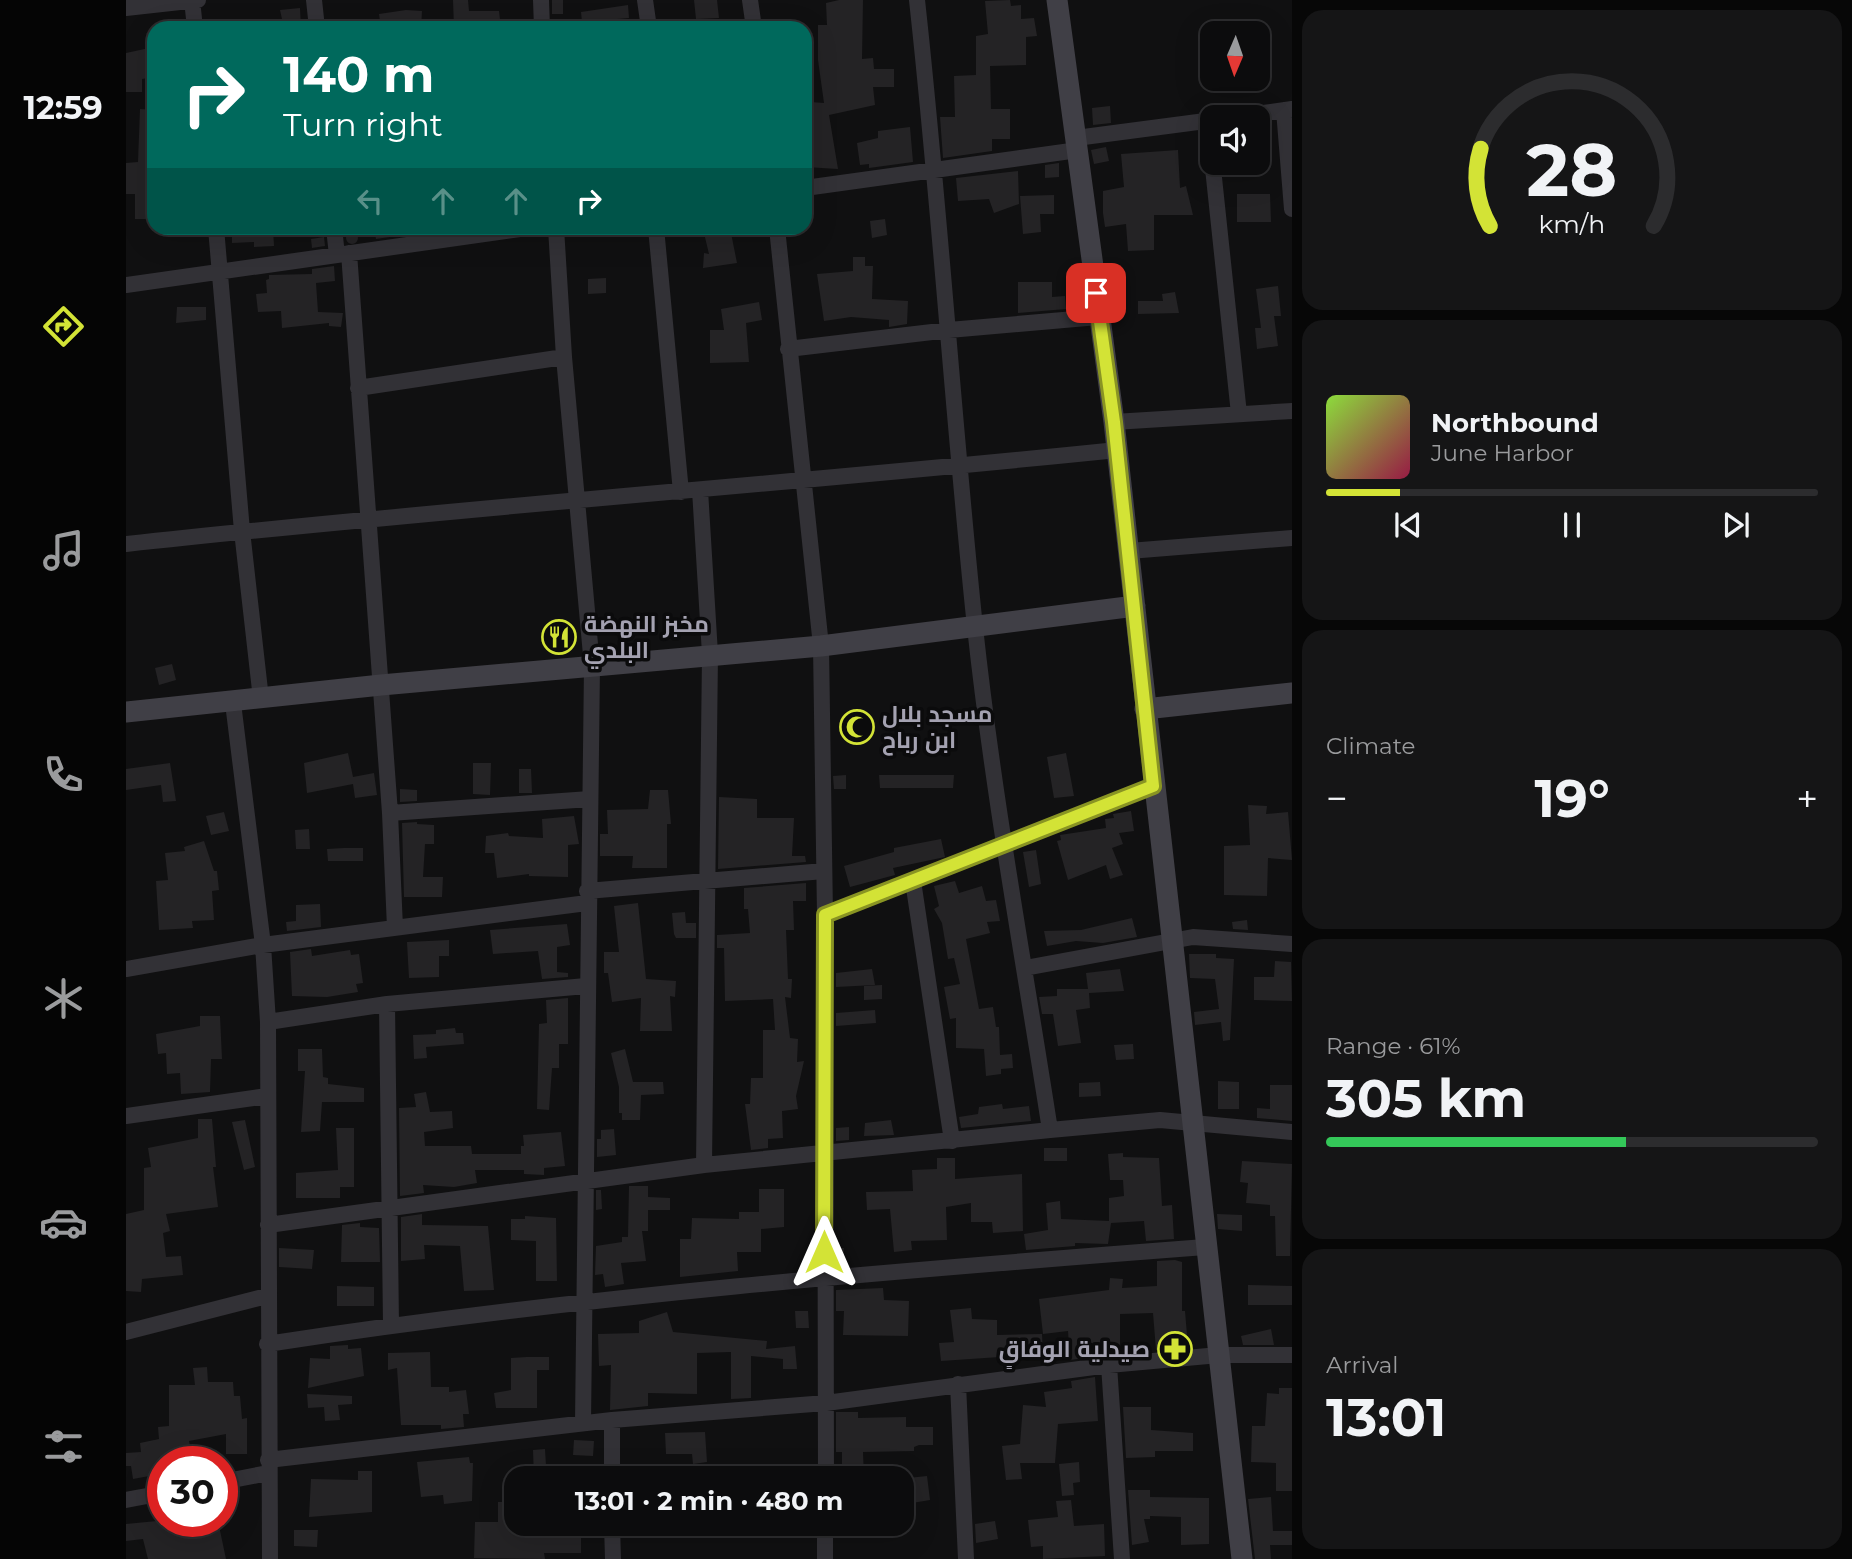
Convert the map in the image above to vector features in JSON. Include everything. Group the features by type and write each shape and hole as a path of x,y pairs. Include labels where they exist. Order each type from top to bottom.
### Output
{"street":[{"path":"192,0 194,21"},
{"path":"126,8 198,0"},
{"path":"314,0 316,21"},
{"path":"541,0 542,21"},
{"path":"645,0 648,21"},
{"path":"750,0 753,21"},
{"path":"917,0 936,170 975,626 1003,845 1050,1130"},
{"path":"1057,0 1114,422 1241,1559"},
{"path":"1270,112 1288,109 1292,209"},
{"path":"812,187 936,170 1200,123"},
{"path":"1215,175 1239,414"},
{"path":"217,235 242,531 261,699"},
{"path":"336,235 343,254 358,388 390,813 395,928"},
{"path":"126,285 477,235"},
{"path":"555,235 592,666 582,1301 583,1423"},
{"path":"657,235 681,492"},
{"path":"778,235 821,646 825,915 826,1466"},
{"path":"788,349 948,330 1098,317"},
{"path":"358,388 564,357"},
{"path":"1114,422 1292,411"},
{"path":"126,544 366,517 681,492 1117,450"},
{"path":"700,490 710,654 704,1165"},
{"path":"1129,551 1292,538"},
{"path":"126,712 233,703 381,685 821,646 1135,606"},
{"path":"1145,709 1292,693"},
{"path":"233,703 263,945 268,1022 267,1344 270,1559"},
{"path":"825,915 1153,786"},
{"path":"390,813 590,799"},
{"path":"126,969 263,945 395,928 587,897 824,871"},
{"path":"913,881 952,1141"},
{"path":"1025,968 1193,937 1292,944"},
{"path":"268,1022 387,1004 586,986"},
{"path":"387,1004 391,1325"},
{"path":"126,1116 267,1096"},
{"path":"268,1225 704,1165 1160,1120 1292,1132"},
{"path":"267,1344 582,1301 825,1276 1205,1248"},
{"path":"126,1332 267,1296"},
{"path":"238,1476 268,1466 583,1423 826,1403 1109,1365 1219,1355 1292,1355"},
{"path":"1109,1365 1122,1559"},
{"path":"958,1384 966,1559"},
{"path":"612,1420 612,1466"},
{"path":"126,1500 147,1496"},
{"path":"612,1536 613,1559"},
{"path":"825,1536 825,1559"}],"building":[{"path":"453,0 468,0 469,11 499,11 500,21 454,21"},
{"path":"552,0 563,0 563,14 552,14"},
{"path":"694,0 717,0 719,18 696,19"},
{"path":"863,0 862,59 873,58 874,69 894,69 894,87 873,87 875,105 829,115 838,169 812,167 812,102 824,103 818,60 818,25 827,25 826,3"},
{"path":"1010,0 1011,6 1021,5 1021,19 1034,18 1037,36 1026,37 1026,65 990,66 991,109 1010,109 1010,139 992,139 992,151 943,158 940,117 955,117 954,76 976,75 976,36 988,34 985,1"},
{"path":"628,5 629,18 582,21 581,12"},
{"path":"300,8 301,21 282,21 280,10"},
{"path":"406,10 422,11 421,21 380,21 379,14"},
{"path":"147,48 147,78 142,79 142,92 126,92 126,53"},
{"path":"1110,106 1111,123 1093,125 1092,108"},
{"path":"140,109 147,110 147,219 135,219 135,194 126,194 126,163 138,162"},
{"path":"910,127 913,162 869,168 869,164 860,165 857,143 878,138 878,131"},
{"path":"1106,147 1109,161 1094,164 1091,150"},
{"path":"1178,150 1180,188 1186,186 1193,215 1154,215 1154,250 1128,251 1126,224 1105,227 1103,213 1103,191 1124,187 1121,154"},
{"path":"1059,163 1059,177 1045,178 1045,165"},
{"path":"1018,171 1019,204 994,213 989,199 958,201 956,178"},
{"path":"1237,194 1270,194 1271,222 1237,222"},
{"path":"1054,195 1054,214 1040,214 1041,232 1023,234 1020,196"},
{"path":"885,219 887,235 872,238 870,221"},
{"path":"232,235 273,235 274,246 254,247 254,242 232,243"},
{"path":"348,235 356,235 356,242 348,242"},
{"path":"375,235 403,235 376,239"},
{"path":"704,235 731,235 737,263 703,268 704,253 709,254"},
{"path":"324,237 325,246 312,248 311,239"},
{"path":"853,257 865,257 865,266 873,266 872,299 908,301 907,324 889,327 889,320 851,317 824,321 817,274 853,271"},
{"path":"334,266 335,281 316,283 318,312 343,313 341,327 329,326 329,323 282,328 281,311 258,312 256,294 267,293 266,280 269,275 312,274 312,269"},
{"path":"606,278 606,293 588,294 588,279"},
{"path":"1018,282 1052,282 1052,297 1065,296 1066,309 1018,313"},
{"path":"1278,286 1281,316 1274,316 1278,346 1257,349 1255,328 1261,328 1256,289"},
{"path":"1175,292 1179,313 1138,314 1138,301 1163,301 1162,294"},
{"path":"759,302 762,320 746,323 749,362 710,363 710,330 724,330 721,309"},
{"path":"177,307 206,307 206,320 176,323"},
{"path":"172,664 176,680 159,685 155,668"},
{"path":"348,753 353,777 374,773 377,795 355,798 353,784 307,793 304,763"},
{"path":"1066,753 1074,796 1054,798 1047,757"},
{"path":"170,763 176,801 163,802 161,785 126,790 126,769"},
{"path":"473,763 491,763 490,795 473,794"},
{"path":"519,769 531,769 532,793 519,793"},
{"path":"846,775 846,789 834,789 833,776"},
{"path":"879,775 954,775 953,788 880,788"},
{"path":"400,789 417,790 417,801 400,802"},
{"path":"650,790 668,790 671,824 667,824 667,868 632,868 633,856 600,856 600,834 608,834 607,810 648,809"},
{"path":"719,797 757,799 757,818 794,818 792,856 805,856 806,862 718,869"},
{"path":"1248,805 1267,806 1266,814 1288,812 1292,860 1268,858 1267,896 1224,895 1224,846 1250,845"},
{"path":"1131,811 1134,831 1119,833 1123,844 1112,848 1123,875 1110,879 1106,865 1068,880 1057,841 1061,840 1060,835 1106,828 1105,819 1114,818 1113,814"},
{"path":"224,812 229,831 211,835 206,816"},
{"path":"574,816 579,844 568,845 568,877 529,874 497,878 494,853 485,853 486,836 508,833 509,836 543,838 542,819"},
{"path":"402,823 434,825 434,844 425,844 423,877 443,877 442,897 404,897"},
{"path":"309,829 310,849 296,849 295,830"},
{"path":"941,839 945,857 893,868 895,875 850,887 844,866 894,852 894,848"},
{"path":"204,841 214,871 217,871 219,890 212,891 214,920 192,921 193,928 159,930 156,881 168,880 165,853 185,851 184,847"},
{"path":"363,848 363,861 328,861 327,849"},
{"path":"1036,850 1041,884 1029,887 1023,852"},
{"path":"955,881 959,893 982,886 986,901 996,900 1000,921 987,922 990,933 966,939 979,1009 993,1007 996,1027 999,1027 1000,1055 1012,1054 1013,1068 1001,1069 1001,1074 986,1076 984,1049 956,1048 956,1018 950,1019 944,987 960,984 954,958 948,959 942,923 934,909 939,906 934,886"},
{"path":"806,883 806,901 793,901 794,930 786,930 788,979 792,979 791,998 785,997 790,1038 798,1039 797,1062 804,1061 796,1096 798,1109 782,1111 783,1138 768,1139 768,1148 751,1150 745,1104 750,1104 751,1078 763,1078 763,1030 775,1030 773,999 725,1001 724,948 717,948 717,935 750,933 748,909 744,909 744,888"},
{"path":"638,903 646,979 676,981 675,997 670,996 672,1031 640,1031 641,998 612,1002 608,973 604,973 604,952 619,952 614,906"},
{"path":"320,904 321,927 287,931 286,922 296,921 296,905"},
{"path":"685,912 686,923 696,923 696,938 676,938 674,934 672,913"},
{"path":"1132,918 1137,937 1103,943 1076,941 1047,946 1044,931 1081,930"},
{"path":"1247,920 1248,930 1233,929 1232,922"},
{"path":"567,924 570,945 557,947 557,972 568,973 568,977 542,979 538,951 493,954 490,930"},
{"path":"449,940 449,956 439,956 439,977 409,978 407,942"},
{"path":"311,949 312,956 350,950 351,955 359,954 363,983 356,984 358,992 327,997 292,996 290,952"},
{"path":"1189,954 1216,954 1216,958 1234,959 1230,1040 1223,1041 1221,1022 1195,1025 1194,1012 1219,1009 1215,979 1190,978"},
{"path":"1275,961 1291,962 1292,1001 1254,1000 1254,977 1274,977"},
{"path":"872,969 875,985 836,987 836,973"},
{"path":"1120,969 1124,991 1089,993 1090,1008 1076,1010 1081,1043 1058,1046 1053,1014 1042,1014 1039,997 1057,996 1057,989 1088,989 1086,973"},
{"path":"882,985 882,999 864,1000 864,986"},
{"path":"568,998 568,1044 559,1044 559,1068 552,1068 549,1110 537,1109 539,1024 547,1023 546,1000"},
{"path":"875,1010 876,1023 836,1026 836,1013"},
{"path":"200,1016 220,1016 222,1059 211,1059 210,1092 181,1094 180,1073 167,1074 166,1053 158,1054 156,1034 200,1026"},
{"path":"455,1028 456,1033 463,1033 464,1044 426,1047 427,1058 414,1059 413,1035 436,1034 436,1030"},
{"path":"1133,1044 1134,1059 1116,1060 1114,1045"},
{"path":"298,1049 322,1049 323,1077 328,1078 328,1084 364,1088 364,1102 322,1102 320,1131 301,1132 305,1071 298,1071"},
{"path":"625,1049 633,1082 663,1082 664,1094 641,1095 640,1120 622,1120 622,1113 619,1113 619,1087 611,1053"},
{"path":"1218,1081 1239,1082 1239,1109 1218,1109"},
{"path":"1100,1082 1101,1096 1079,1097 1079,1083"},
{"path":"1270,1085 1292,1085 1292,1121 1257,1118 1257,1108 1270,1109"},
{"path":"426,1092 430,1112 452,1111 453,1128 424,1132 425,1146 471,1146 472,1154 521,1154 521,1146 524,1146 523,1135 561,1132 565,1166 544,1168 544,1175 524,1174 524,1170 475,1170 477,1183 454,1187 423,1185 424,1193 400,1196 399,1108 416,1107 414,1094"},
{"path":"1002,1104 1003,1109 1029,1106 1031,1121 961,1128 959,1117 978,1114 979,1107"},
{"path":"198,1119 212,1119 216,1167 213,1167 218,1207 166,1214 170,1231 163,1233 166,1257 181,1256 183,1275 142,1279 141,1292 126,1291 126,1214 144,1210 144,1168 151,1167 148,1148 198,1138"},
{"path":"245,1120 255,1167 244,1170 232,1122"},
{"path":"891,1120 894,1135 864,1136 865,1123"},
{"path":"849,1127 849,1140 836,1141 836,1128"},
{"path":"336,1128 354,1128 354,1187 340,1187 340,1198 296,1198 296,1173 338,1170"},
{"path":"614,1129 616,1155 597,1157 597,1139 601,1139 601,1130"},
{"path":"1044,1148 1067,1148 1067,1161 1044,1161"},
{"path":"1123,1153 1123,1157 1159,1158 1162,1206 1172,1205 1174,1239 1146,1241 1144,1221 1111,1223 1108,1244 1075,1243 1075,1246 1026,1250 1024,1234 1048,1230 1046,1203 1060,1201 1061,1219 1109,1221 1109,1198 1124,1196 1123,1180 1110,1180 1108,1154"},
{"path":"937,1158 955,1158 955,1179 1022,1174 1023,1231 993,1233 992,1222 971,1222 971,1203 946,1207 947,1240 911,1241 912,1250 894,1252 890,1209 867,1210 866,1192 913,1191 912,1170 937,1169"},
{"path":"1242,1161 1292,1164 1290,1256 1276,1256 1275,1216 1270,1216 1270,1205 1246,1203 1248,1183 1240,1182"},
{"path":"629,1186 648,1186 648,1197 670,1198 670,1210 648,1210 648,1231 642,1231 646,1261 621,1263 624,1284 605,1287 603,1274 595,1275 596,1246 622,1242 622,1237 628,1237"},
{"path":"759,1189 784,1189 784,1227 761,1229 761,1252 737,1252 738,1271 680,1277 680,1239 691,1239 692,1218 739,1219 739,1212 759,1212"},
{"path":"596,1190 601,1190 602,1209 596,1210"},
{"path":"422,1214 422,1225 488,1226 494,1290 464,1291 460,1246 424,1245 425,1259 401,1261 401,1217"},
{"path":"1217,1214 1242,1215 1242,1231 1218,1229"},
{"path":"525,1216 556,1218 557,1281 536,1281 536,1241 511,1240 511,1219 525,1219"},
{"path":"360,1223 360,1227 379,1228 380,1262 341,1262 342,1225"},
{"path":"279,1248 314,1250 312,1269 279,1267"},
{"path":"836,1248 844,1248 843,1266 836,1267"},
{"path":"1157,1261 1182,1262 1182,1311 1185,1311 1188,1347 1156,1350 1153,1313 1120,1314 1120,1348 1108,1348 1108,1355 1070,1360 1068,1331 1043,1334 1039,1299 1109,1290 1110,1278 1123,1279 1122,1288 1157,1286"},
{"path":"1248,1285 1292,1286 1292,1305 1248,1305"},
{"path":"337,1286 374,1287 374,1306 337,1306"},
{"path":"883,1288 884,1300 909,1301 908,1336 843,1335 844,1311 836,1311 836,1290"},
{"path":"971,1308 972,1319 997,1320 997,1335 1042,1334 1043,1354 941,1361 939,1343 954,1342 950,1310"},
{"path":"795,1311 808,1311 809,1328 796,1328"},
{"path":"667,1312 673,1332 767,1341 766,1349 795,1346 797,1369 783,1369 783,1359 751,1356 751,1398 731,1399 731,1352 697,1353 697,1394 648,1393 648,1406 610,1410 611,1365 599,1366 598,1334 639,1333 639,1321"},
{"path":"1271,1329 1274,1345 1243,1345 1241,1336"},
{"path":"348,1345 348,1349 361,1348 364,1376 308,1388 310,1358 330,1359 330,1346"},
{"path":"430,1352 431,1387 449,1387 449,1392 466,1390 469,1414 463,1414 464,1427 441,1429 441,1425 401,1425 397,1368 388,1370 388,1353"},
{"path":"549,1357 549,1370 537,1370 537,1408 496,1408 494,1393 511,1390 511,1358"},
{"path":"207,1367 208,1382 233,1382 234,1396 240,1396 242,1419 247,1418 247,1454 238,1454 238,1446 226,1446 226,1434 189,1441 190,1446 147,1446 147,1476 133,1479 131,1466 126,1466 126,1453 141,1452 140,1443 159,1439 158,1427 169,1426 169,1385 195,1385 193,1368"},
{"path":"1095,1377 1098,1421 1058,1424 1055,1463 1020,1463 1022,1479 1006,1480 1002,1446 1020,1444 1023,1405 1046,1407 1044,1392 1072,1388 1071,1381"},
{"path":"1279,1388 1292,1388 1292,1491 1276,1491 1276,1463 1251,1462 1252,1426 1265,1426 1267,1393 1279,1394"},
{"path":"307,1394 352,1396 352,1404 338,1405 340,1420 325,1421 324,1407 308,1408"},
{"path":"1123,1407 1151,1407 1151,1430 1193,1433 1193,1451 1155,1451 1155,1457 1126,1458"},
{"path":"836,1412 858,1412 858,1418 906,1417 906,1427 933,1427 933,1445 919,1445 914,1447 914,1451 863,1452 864,1466 842,1466 842,1452 836,1452"},
{"path":"705,1432 707,1462 693,1464 692,1454 666,1454 665,1433"},
{"path":"574,1440 594,1441 593,1456 573,1455"},
{"path":"545,1449 546,1466 534,1466 533,1450"},
{"path":"469,1457 470,1463 473,1463 472,1501 444,1504 443,1495 421,1497 417,1462"},
{"path":"1079,1462 1080,1482 1073,1483 1074,1495 1062,1496 1059,1464"},
{"path":"358,1471 372,1471 372,1512 309,1517 311,1479 358,1480"},
{"path":"927,1476 930,1500 914,1503 914,1477"},
{"path":"1128,1490 1150,1490 1150,1497 1209,1498 1209,1544 1181,1545 1181,1517 1150,1516 1150,1519 1144,1519 1149,1542 1132,1545"},
{"path":"1271,1497 1273,1531 1292,1531 1292,1545 1270,1545 1271,1559 1255,1559 1248,1499"},
{"path":"1071,1500 1074,1526 1104,1524 1105,1556 1043,1559 1043,1546 1031,1547 1028,1520 1058,1517 1056,1501"},
{"path":"498,1502 504,1502 504,1536 581,1536 581,1553 544,1553 545,1559 474,1558 475,1522 498,1522"},
{"path":"995,1521 998,1539 976,1543 975,1524"},
{"path":"147,1522 147,1537 221,1537 226,1559 148,1559 143,1539 126,1541 126,1524"},
{"path":"294,1530 318,1530 317,1547 294,1546"}],"place":[{"name":"مخبز النهضة البلدي","path":"559,637"},
{"name":"مسجد بلال ابن رباح","path":"857,727"},
{"name":"صيدلية الوفاقٍ","path":"1175,1349"}],"route":[{"path":"824,1252 825,915 1153,786 1129,551 1096,293"}]}
